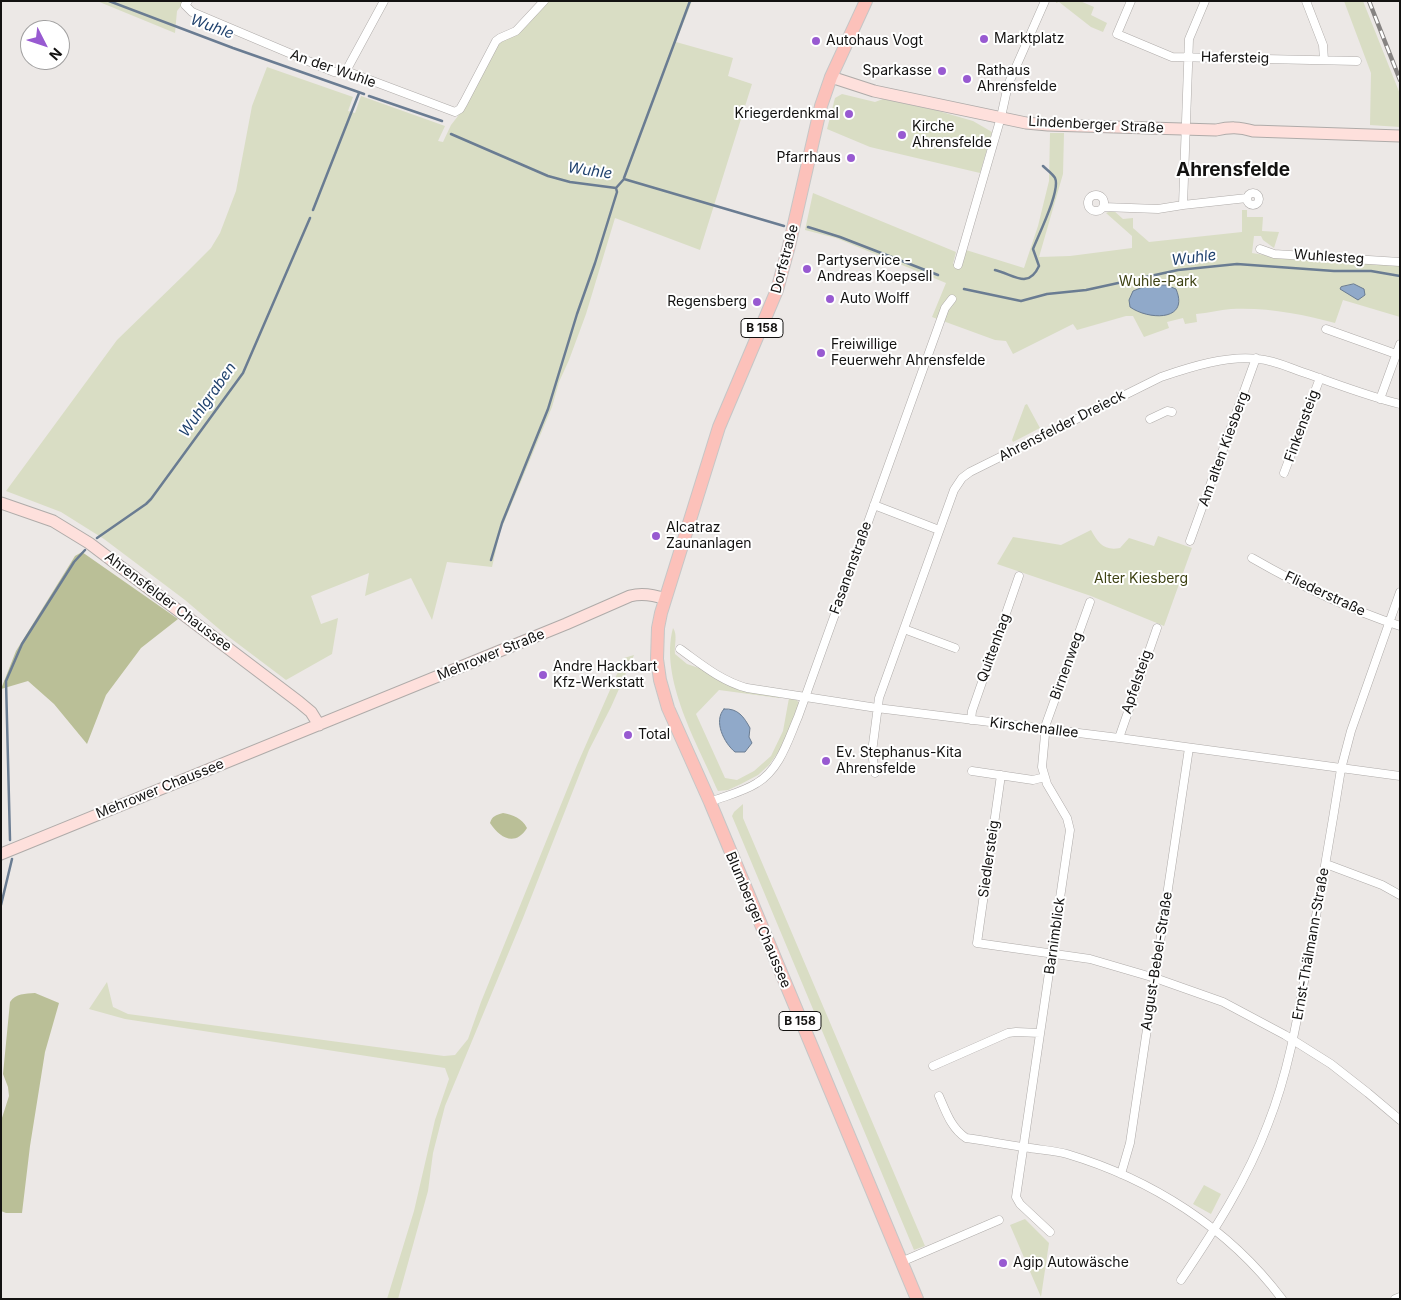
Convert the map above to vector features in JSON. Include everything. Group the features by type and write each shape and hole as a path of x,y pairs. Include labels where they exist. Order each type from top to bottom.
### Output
{"main road":[{"name":"Dorfstraße","path":"665,599 719,426 777,290 821,106 831,77 866,1"},
{"name":"Lindenberger Straße","path":"831,77 874,91 1026,123 1184,130 1216,130 1229,127 1253,131 1400,136"},
{"name":"Ahrensfelder Chaussee","path":"1,503 53,521 89,543 299,702 311,712 319,725"},
{"name":"Mehrower Straße","path":"319,725 630,596 638,594 652,595 665,599"},
{"name":"Blumberger Chaussee","path":"665,599 658,628 657,659 660,680 668,708 710,802 917,1299"},
{"name":"Mehrower Chaussee","path":"1,854 319,725"}],"street":[{"path":"346,71 384,1"},
{"name":"An der Wuhle","path":"186,3 192,12 334,72 346,71 455,112 464,102 496,41 516,31 544,1"},
{"path":"958,265 1001,117 1008,85 1045,1"},
{"name":"Hafersteig","path":"1131,1 1117,34 1172,57 1357,61"},
{"path":"1183,205 1188,39 1205,1"},
{"path":"1306,1 1323,45 1324,60"},
{"path":"1103,207 1155,209 1247,198"},
{"name":"Wuhlesteg","path":"1260,249 1274,254 1400,262"},
{"name":"Fasanenstraße","path":"710,802 756,784 771,771 780,758 805,696 945,308 952,299"},
{"path":"1326,329 1396,354"},
{"path":"1380,399 1400,344"},
{"name":"Ahrensfelder Dreieck","path":"875,773 872,752 879,698 956,485 970,472 1161,377 1188,368 1230,359 1256,358 1268,360 1380,399 1400,404"},
{"name":"Am alten Kiesberg","path":"1190,540 1256,358"},
{"name":"Finkensteig","path":"1284,473 1320,378"},
{"path":"1150,420 1167,411 1172,412"},
{"path":"874,505 939,530"},
{"name":"Fliederstraße","path":"1252,558 1308,589 1400,626"},
{"name":"Quittenhag","path":"971,720 972,711 1019,576"},
{"name":"Ernst-Thälmann-Straße","path":"1181,1280 1215,1229 1242,1179 1268,1125 1281,1088 1293,1040 1342,769 1351,731 1400,592"},
{"name":"Birnenweg","path":"1046,730 1046,724 1090,602"},
{"name":"Apfelsteig","path":"1119,738 1156,628"},
{"path":"904,629 955,648"},
{"name":"Kirschenallee","path":"680,649 718,676 732,684 747,688 877,708 1400,776"},
{"name":"Barnimblick","path":"1046,730 1042,767 1047,784 1067,818 1070,830 1016,1197 1020,1204 1050,1232"},
{"name":"August-Bebel-Straße","path":"1120,1174 1130,1143 1189,748"},
{"path":"972,771 1033,780 1045,777"},
{"name":"Siedlersteig","path":"1001,775 977,943 1052,953"},
{"path":"1326,864 1382,885 1400,895"},
{"path":"1052,953 1090,959 1155,978 1223,1002 1293,1040 1331,1064 1400,1120"},
{"path":"932,1066 1008,1033 1040,1034"},
{"path":"939,1096 952,1125 966,1138 1066,1154 1120,1174 1160,1194 1215,1229 1255,1266 1282,1299"},
{"path":"901,1262 999,1220"},
{"path":"1395,1299 1400,1297"}],"green space":[{"path":"97,1 185,1 177,11 175,33"},
{"path":"547,1 692,1 676,42 733,58 728,76 752,84 700,250 615,218 586,314 559,382 552,407 500,532 492,567 447,562 432,620 411,578 365,596 369,573 311,596 321,624 338,618 332,654 286,680 104,539 61,512 6,491 117,340 211,248 220,233 236,191 252,106 267,67 353,97 348,111 355,113 361,96 445,126 438,141 443,142 500,41"},
{"path":"1056,1 1080,1 1094,7 1091,15 1107,23 1103,32 1091,27 1059,2 1056,3"},
{"path":"1344,1 1363,1 1400,94 1400,127 1370,125 1371,73"},
{"path":"842,94 875,102 883,99 935,110 973,121 992,132 980,173 870,147 827,129 835,98"},
{"name":"Wuhle-Park","path":"1050,133 1064,133 1063,174 1039,257 1070,256 1132,248 1132,236 1106,213 1113,210 1123,219 1133,218 1133,228 1149,242 1242,232 1242,210 1247,210 1247,217 1263,217 1262,231 1279,232 1274,248 1263,240 1261,236 1254,236 1252,253 1400,266 1400,317 1343,300 1335,323 1284,312 1231,309 1196,314 1197,322 1185,324 1183,318 1167,322 1169,328 1144,337 1133,316 1126,316 1077,330 1073,324 1013,354 1006,341 995,340 932,317 946,283 836,238 805,230 813,193 956,252 953,264 962,266 966,250 1024,268 1038,226 1049,181"},
{"path":"1027,404 1040,428 1013,442 1012,440"},
{"name":"Alter Kiesberg","path":"1091,530 1102,545 1114,549 1120,548 1129,538 1154,546 1158,536 1192,548 1164,626 1091,596 997,564 1013,537 1061,545"},
{"path":"82,552 178,619 141,648 106,695 87,744 54,704 28,681 1,689 16,651 75,556"},
{"path":"673,628 676,637 675,654 687,664 702,669 729,684 780,694 779,698 719,690 696,714 725,778 737,780 754,771 771,756 783,731 789,698 795,698 799,703 782,747 769,765 758,775 728,790 718,791 683,711 671,669 670,648"},
{"path":"634,655 589,750 523,918 445,1106 433,1153 428,1191 398,1299 387,1299 414,1211 435,1120 449,1079 445,1068 125,1019 89,1009 107,982 113,1007 128,1014 444,1056 455,1055 468,1039 481,1002 577,765 624,658"},
{"path":"743,804 743,818 925,1246 914,1250 732,816"},
{"path":"503,813 514,816 523,822 527,828 522,834 513,839 498,833 490,823 496,815"},
{"path":"35,993 59,1003 45,1052 30,1146 22,1213 6,1213 1,1211 1,1121 9,1096 3,1074 10,1002 18,995"},
{"path":"1204,1185 1221,1194 1211,1214 1193,1204"},
{"path":"1025,1219 1049,1243 1041,1297 1010,1225"}],"water":[{"path":"1354,284 1364,289 1365,295 1358,300 1340,289 1341,287"},
{"path":"1157,285 1166,285 1176,289 1179,300 1177,308 1172,313 1156,316 1130,307 1129,300 1133,291"},
{"path":"724,709 733,710 740,714 750,728 749,737 752,743 745,752 735,752 721,732 720,720"}],"waterway":[{"name":"Wuhle","path":"109,1 233,48 364,94"},
{"path":"624,178 690,1"},
{"name":"Wuhlgraben","path":"313,210 359,93"},
{"name":"Wuhle","path":"369,96 442,121"},
{"name":"Wuhle","path":"451,134 548,176 570,182 616,188 624,179 784,226"},
{"path":"995,270 1025,279 1035,273 1039,266 1033,249 1052,202 1056,184 1054,176 1043,166"},
{"path":"491,560 502,523 548,409 617,192 616,188"},
{"name":"Wuhlgraben","path":"97,538 151,499 243,373 310,218"},
{"name":"Wuhle","path":"808,227 840,237 938,275"},
{"name":"Wuhle","path":"964,289 1021,301 1047,294 1086,290 1178,270 1237,264 1334,271 1371,271 1400,276"},
{"name":"Wuhlgraben","path":"10,840 6,681 22,644 74,562 85,550"},
{"name":"Wuhlgraben","path":"1,905 12,859"}],"railway":[{"path":"1369,1 1400,80"}],"place":[{"name":"Marktplatz","path":"984,39"},
{"name":"Autohaus Vogt","path":"816,41"},
{"name":"Sparkasse","path":"942,71"},
{"name":"Rathaus Ahrensfelde","path":"967,79"},
{"name":"Kriegerdenkmal","path":"849,114"},
{"name":"Kirche Ahrensfelde","path":"902,135"},
{"name":"Pfarrhaus","path":"851,158"},
{"name":"Partyservice - Andreas Koepsell","path":"807,269"},
{"name":"Auto Wolff","path":"830,299"},
{"name":"Regensberg","path":"757,302"},
{"name":"Freiwillige Feuerwehr Ahrensfelde","path":"821,353"},
{"name":"Alcatraz Zaunanlagen","path":"656,536"},
{"name":"Andre Hackbart Kfz-Werkstatt","path":"543,675"},
{"name":"Total","path":"628,735"},
{"name":"Ev. Stephanus-Kita Ahrensfelde","path":"826,761"},
{"name":"Agip Autowäsche","path":"1003,1263"}],"district":[{"name":"Ahrensfelde","path":"1233,170"}]}
